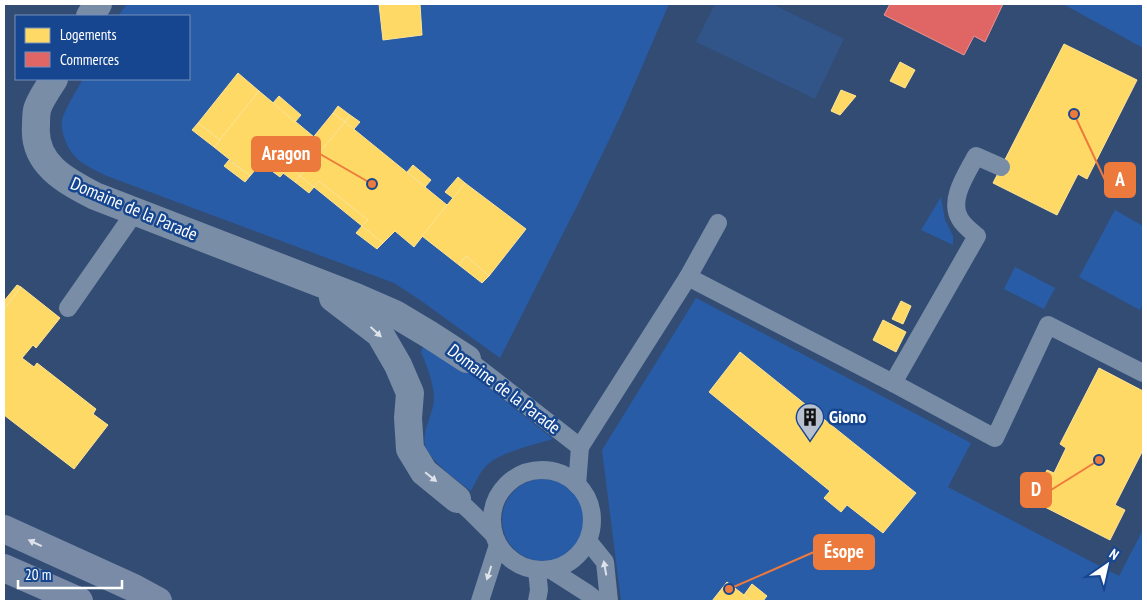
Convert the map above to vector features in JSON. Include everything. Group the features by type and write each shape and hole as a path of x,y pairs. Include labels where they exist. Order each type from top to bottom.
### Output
{"main road":[{"path":"4,529 134,588 158,601"},
{"path":"4,568 78,601"}],"street":[{"path":"91,15 98,4"},
{"name":"Domaine de la Parade","path":"53,80 37,110 36,133 40,150 50,168 69,183 95,196 395,314 466,359"},
{"name":"Domaine de la Parade","path":"311,280 380,334 398,365 410,393 408,418 410,449 424,472 457,499"}],"lane":[{"path":"893,383 977,236 959,219 956,207 958,193 966,173 976,156 1001,167"},
{"path":"68,308 135,212"},
{"path":"577,485 580,447 688,277 718,223"},
{"path":"688,277 995,438 1048,324 1143,373"},
{"name":"Domaine de la Parade","path":"466,359 580,447"},
{"path":"480,601 496,540 492,519 495,502 503,488 516,477 532,471 548,471 564,476 577,485 586,497 591,510 592,526 588,541 579,554 567,564 544,570 536,601"},
{"name":"Domaine de la Parade","path":"457,499 496,540 508,557 521,566 544,570 587,593 597,601"},
{"path":"588,541 605,562 609,601"}],"shaded area":[{"path":"127,4 669,4 622,113 500,358 394,283 107,176 75,157 67,145 62,123 68,106 82,80 190,80 190,15 119,15"},
{"path":"715,4 772,4 844,39 815,99 696,42"},
{"path":"1063,4 1143,4 1143,48"},
{"path":"941,197 945,220 953,236 953,245 921,230"},
{"path":"1115,210 1143,226 1143,304 1140,310 1079,277"},
{"path":"1015,267 1055,288 1044,309 1004,289"},
{"path":"696,298 971,443 948,487 1119,576 1143,530 1143,601 621,601 602,450"},
{"path":"435,345 553,439 517,450 491,462 485,467 471,491 454,478 432,458 424,439 434,404 434,397 431,379 421,352 423,347"},
{"path":"543,479 559,482 572,491 581,504 584,520 581,536 572,549 559,558 543,561 527,558 514,549 505,536 502,520 505,504 514,491 527,482"}],"building: Logements":[{"path":"379,4 420,4 422,35 383,40"},
{"path":"1064,44 1137,80 1087,179 1078,174 1057,215 993,183"},
{"path":"900,62 915,70 905,88 890,81"},
{"path":"238,73 259,91 220,140 198,123"},
{"path":"841,90 856,96 840,115 831,111"},
{"path":"259,91 314,137 280,177 261,163 250,176 214,147"},
{"path":"279,96 301,115 295,122 273,103"},
{"path":"338,106 350,115 345,122 333,113"},
{"path":"333,113 345,122 300,176 289,167"},
{"path":"350,115 360,122 354,129 345,122"},
{"path":"345,122 447,205 414,247 395,231 383,243 362,226 368,220 319,181 314,187 300,176"},
{"path":"198,123 220,140 214,147 192,130"},
{"path":"229,160 250,176 245,182 224,166"},
{"path":"413,165 431,180 425,187 407,172"},
{"path":"289,167 300,176 295,182 283,173"},
{"path":"300,176 314,187 309,193 295,182"},
{"path":"458,177 465,183 453,198 445,192"},
{"path":"319,181 368,220 362,226 314,187"},
{"path":"465,183 526,229 489,276 466,256 459,265 422,236"},
{"path":"362,226 383,243 377,249 356,233"},
{"path":"466,256 489,276 482,283 459,265"},
{"path":"17,285 21,287 4,309 4,301"},
{"path":"21,287 60,318 36,348 33,345 22,358 34,367 37,363 96,409 93,414 108,425 74,469 4,415 4,309"},
{"path":"901,301 911,306 903,324 892,319"},
{"path":"883,320 906,332 896,352 873,340"},
{"name":"Giono","path":"740,352 916,493 883,533 847,505 841,512 824,498 830,491 709,392"},
{"path":"1099,368 1143,391 1143,450 1115,505 1125,510 1110,540 1031,500 1047,470 1054,473 1066,448 1060,444"},
{"path":"727,582 744,595 751,601 712,601"},
{"path":"752,584 767,596 763,601 751,601 744,595"}],"building: Commerces":[{"path":"890,4 1003,4 985,42 974,36 964,55 884,15"}],"place":[{"name":"A","path":"1074,114"},
{"name":"Aragon","path":"372,184"},
{"name":"Giono","path":"810,441"},
{"name":"D","path":"1099,460"},
{"name":"Ésope","path":"729,589"}]}
